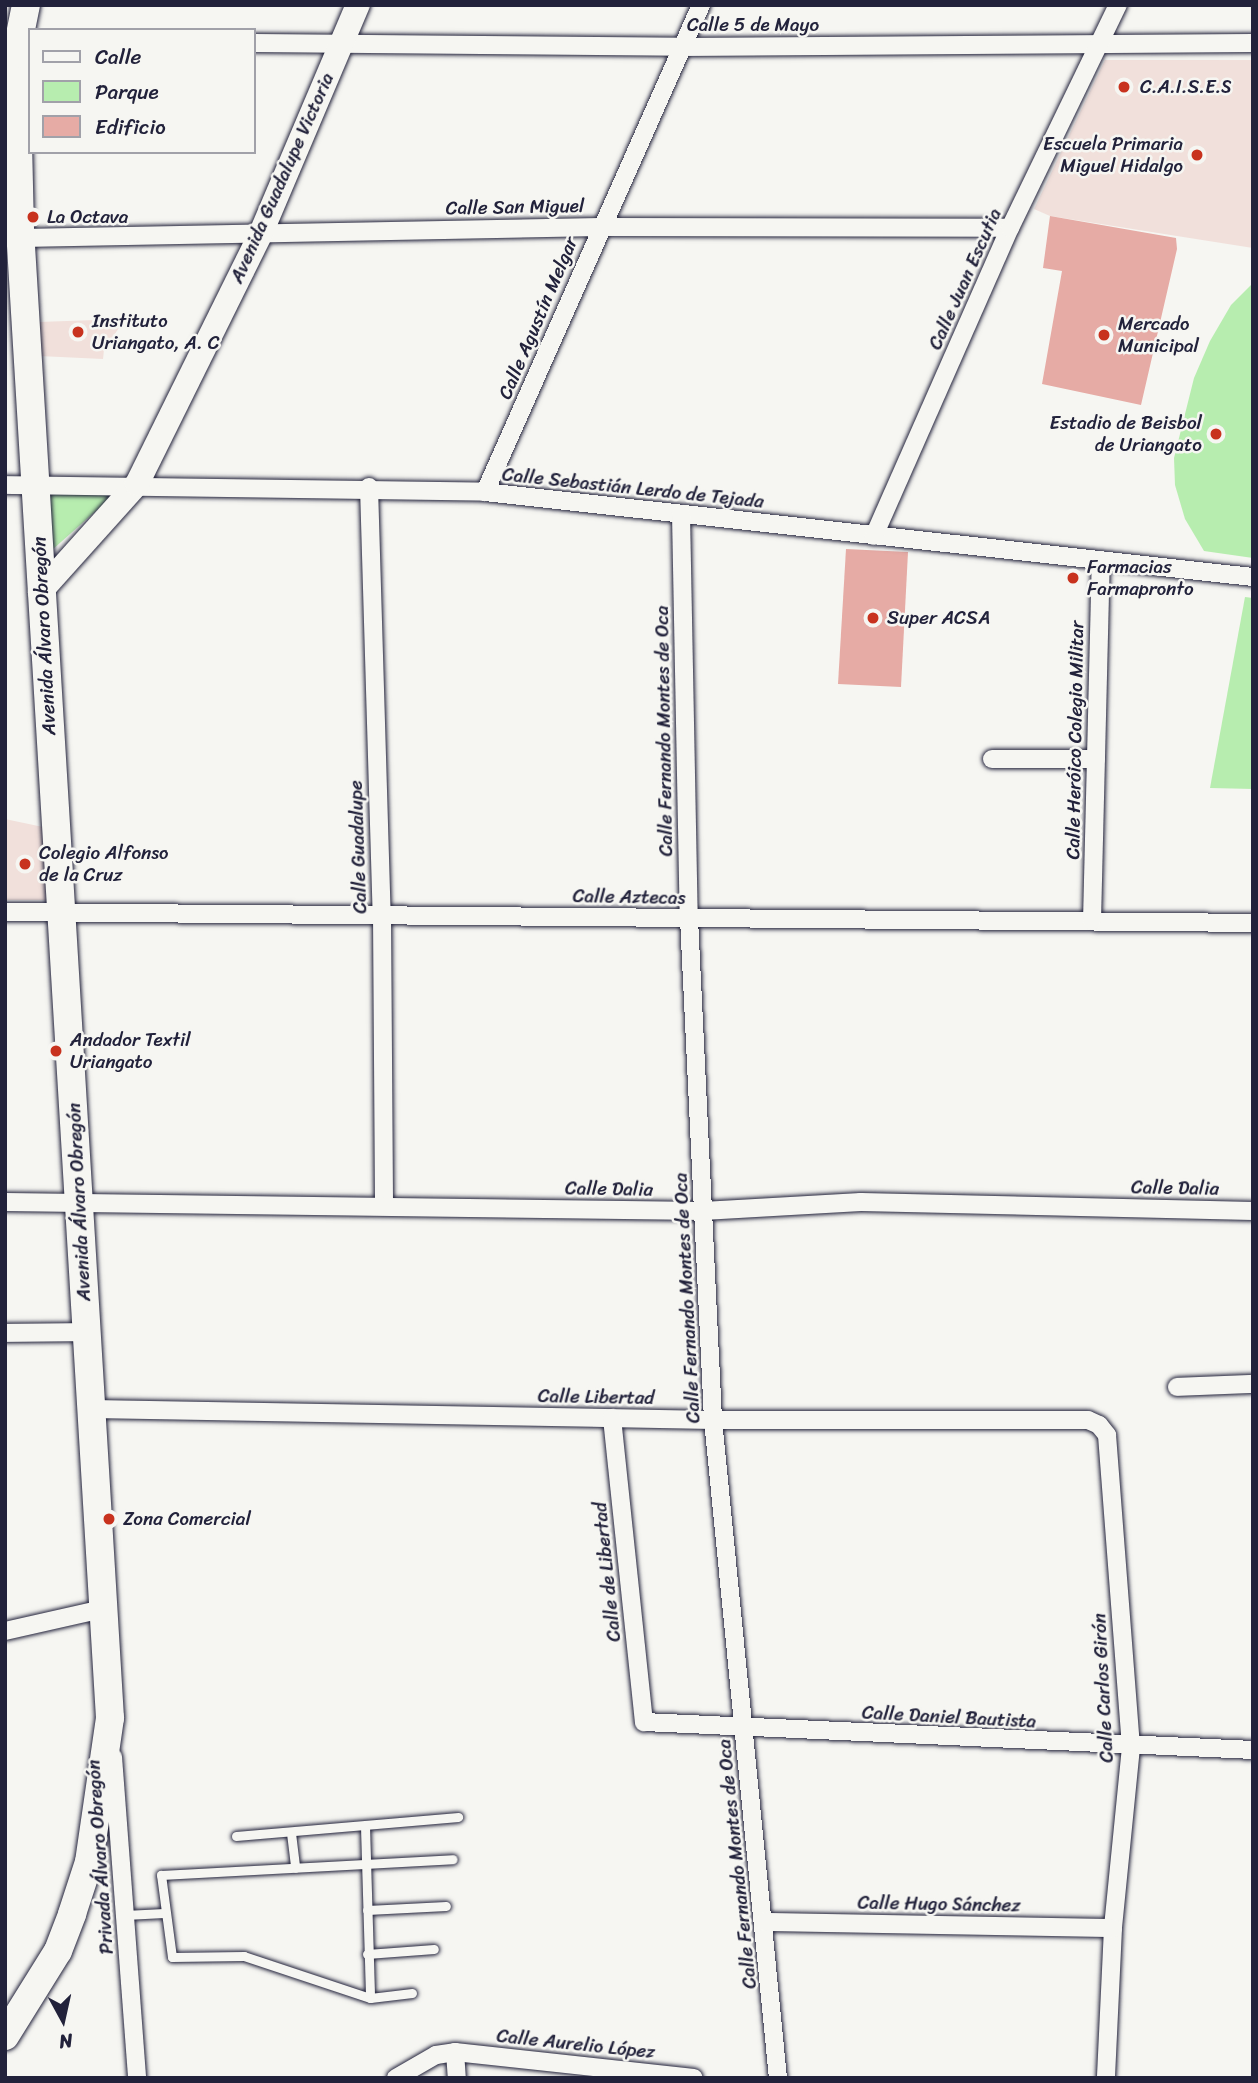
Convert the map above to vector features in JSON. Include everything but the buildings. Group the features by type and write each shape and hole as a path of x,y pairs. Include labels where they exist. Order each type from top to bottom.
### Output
{"main road":[{"name":"Avenida Álvaro Obregón","path":"5,2036 58,1951 77,1901 89,1862 110,1718 35,485 15,233 18,47 26,5"}],"street":[{"name":"Avenida Guadalupe Victoria","path":"40,592 137,484 261,233 358,5"},
{"name":"Calle Agustín Melgar","path":"485,492 600,227 701,5"},
{"name":"Calle Juan Escutia","path":"874,536 1010,228 1118,5"},
{"name":"Calle 5 de Mayo","path":"256,43 682,47 1253,43"},
{"name":"Calle San Miguel","path":"15,233 261,233 600,227 1010,228"},
{"name":"Calle Sebastián Lerdo de Tejada","path":"5,485 369,487 485,492 1253,577"},
{"name":"Calle Guadalupe","path":"369,487 382,915 384,1206"},
{"name":"Calle Fernando Montes de Oca","path":"681,514 689,918 713,1420 765,1922 778,2078"},
{"name":"Calle Heróico Colegio Militar","path":"1092,921 1101,560"},
{"path":"992,759 1096,759"},
{"name":"Calle Aztecas","path":"5,912 1253,923"},
{"name":"Calle Dalia","path":"5,1202 703,1211 861,1202 1253,1211"},
{"path":"5,1333 86,1332"},
{"path":"1177,1387 1253,1384"},
{"name":"Calle Libertad","path":"92,1409 713,1420 1087,1420 1099,1425"},
{"name":"Calle de Libertad","path":"612,1418 644,1721"},
{"name":"Calle Carlos Girón","path":"1099,1425 1107,1435 1131,1747 1113,1928 1106,2078"},
{"path":"5,1631 103,1609"},
{"name":"Privada Álvaro Obregón","path":"110,1718 137,2078"},
{"name":"Calle Daniel Bautista","path":"644,1721 1131,1747 1253,1749"},
{"name":"Calle Hugo Sánchez","path":"765,1922 1113,1928"},
{"path":"396,2078 436,2054 455,2052 457,2078"},
{"name":"Calle Aurelio López","path":"455,2052 694,2078"}],"lane":[{"path":"236,1836 458,1817"},
{"path":"365,1826 370,1998"},
{"path":"291,1833 295,1868"},
{"path":"412,1993 370,1998 244,1956 172,1957 161,1875 453,1859"},
{"path":"367,1910 446,1906"},
{"path":"125,1915 164,1913"},
{"path":"368,1954 434,1949"}],"shaded area":[{"name":"Escuela Primaria Miguel Hidalgo","path":"1105,60 1253,60 1253,248 1050,216 1034,209"},
{"name":"Instituto Uriangato, A. C","path":"125,319 104,350 103,359 39,356 38,322"},
{"name":"Colegio Alfonso de la Cruz","path":"5,819 43,827 48,900 5,900"}],"green space":[{"name":"Estadio de Beisbol de Uriangato","path":"1253,283 1253,558 1204,551 1185,519 1175,485 1174,458 1194,378 1210,341 1231,305"},
{"path":"42,491 115,494 43,558"},
{"path":"1245,597 1253,598 1253,789 1210,788"}],"place":[{"name":"C.A.I.S.E.S","path":"1124,87"},
{"name":"Escuela Primaria Miguel Hidalgo","path":"1197,155"},
{"name":"La Octava","path":"33,217"},
{"name":"Instituto Uriangato, A. C","path":"78,332"},
{"name":"Mercado Municipal","path":"1104,335"},
{"name":"Estadio de Beisbol de Uriangato","path":"1216,434"},
{"name":"Farmacias Farmapronto","path":"1073,578"},
{"name":"Super ACSA","path":"873,618"},
{"name":"Colegio Alfonso de la Cruz","path":"25,864"},
{"name":"Andador Textil Uriangato","path":"56,1051"},
{"name":"Zona Comercial","path":"109,1519"}]}
